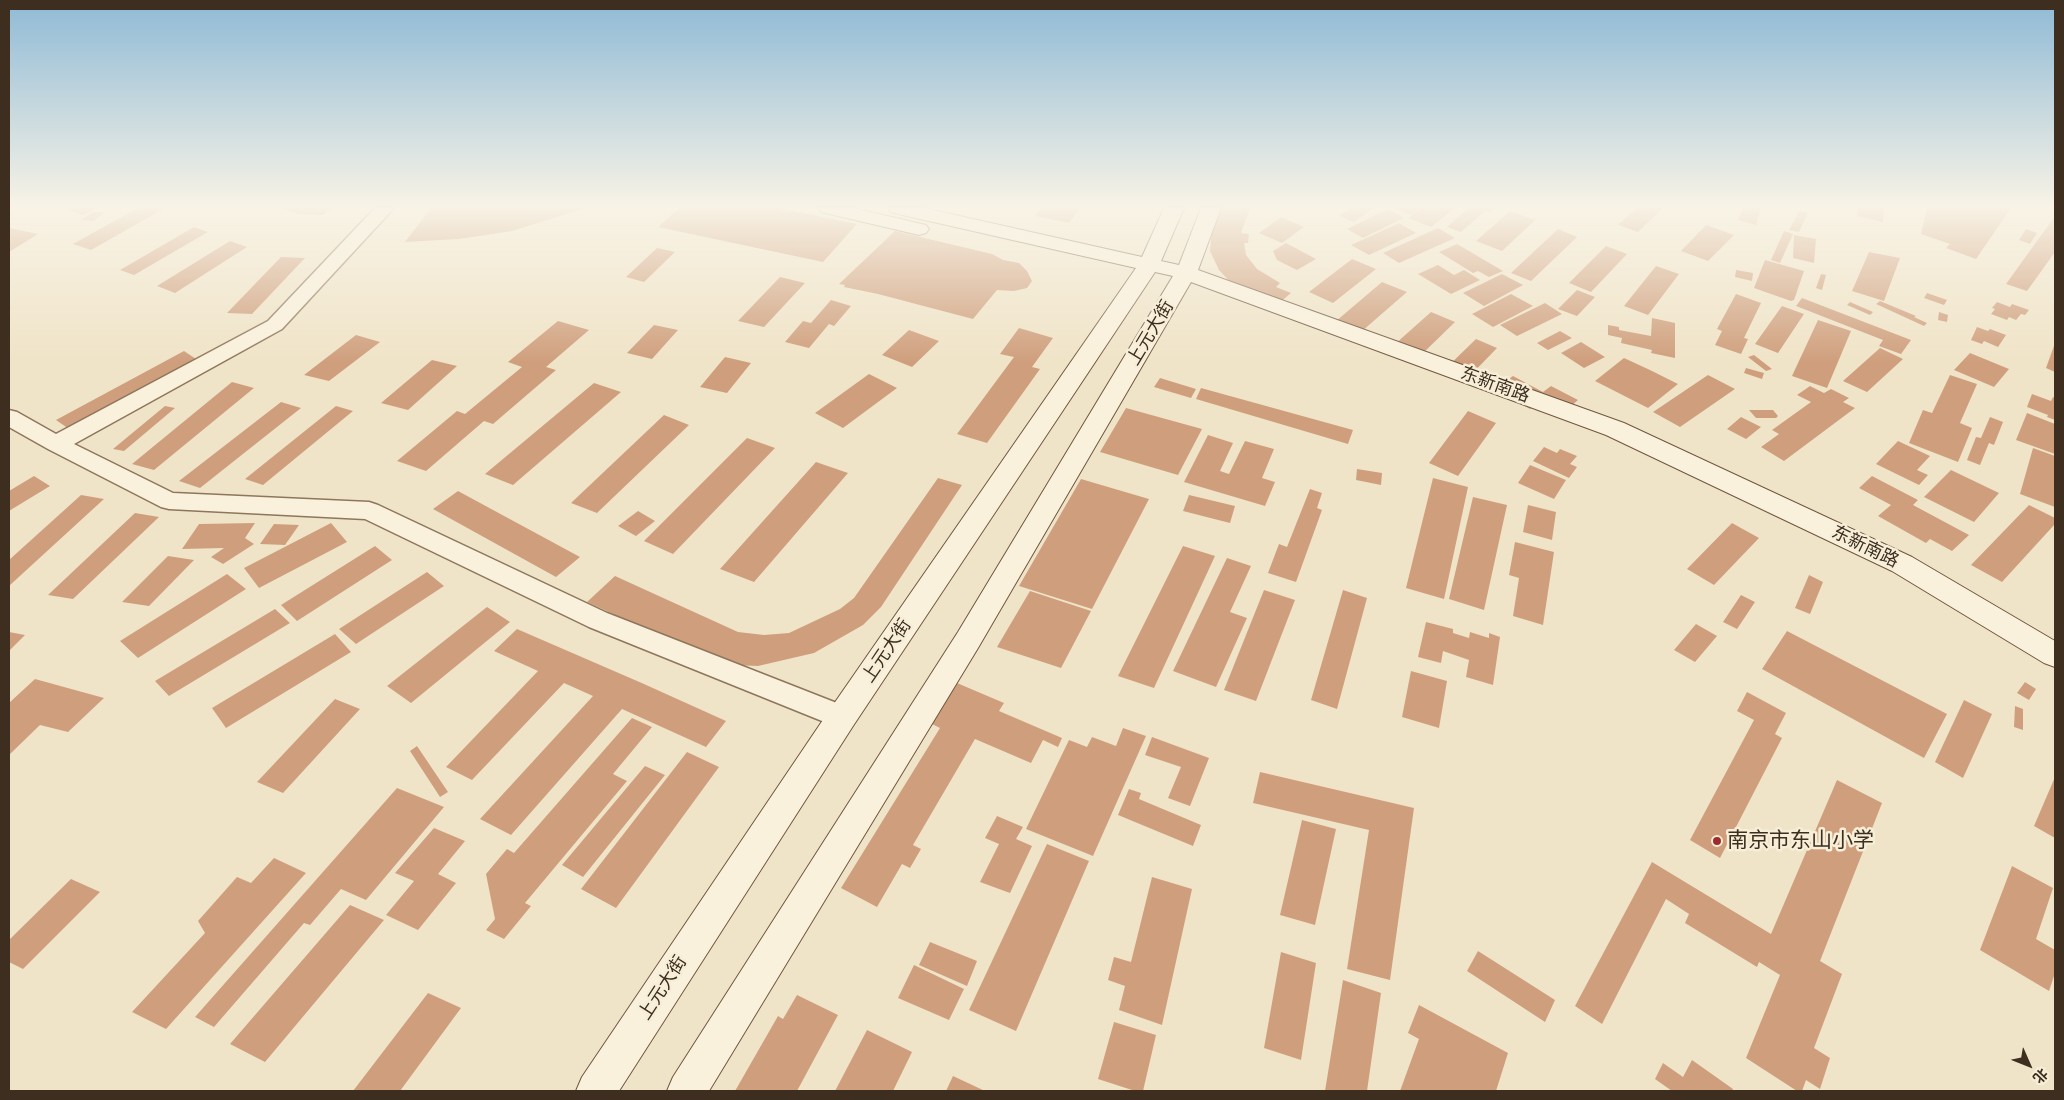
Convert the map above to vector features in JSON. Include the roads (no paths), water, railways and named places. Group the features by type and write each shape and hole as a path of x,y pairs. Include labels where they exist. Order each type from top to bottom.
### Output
{"main road":[{"name":"东新南路","path":"1081,259 1144,272"},
{"name":"东新南路","path":"1095,259 1182,281 1615,429 1902,564 2055,655"},
{"name":"上元大街","path":"596,1091 842,717 1144,272 1150,259"},
{"name":"上元大街","path":"687,1091 968,640 1182,281 1191,259"}],"street":[{"path":"56,444 275,325 337,259"},
{"path":"9,417 56,444 169,501 369,511 598,620 842,717"}],"place":[{"name":"南京市东山小学","path":"1717,841"}]}
